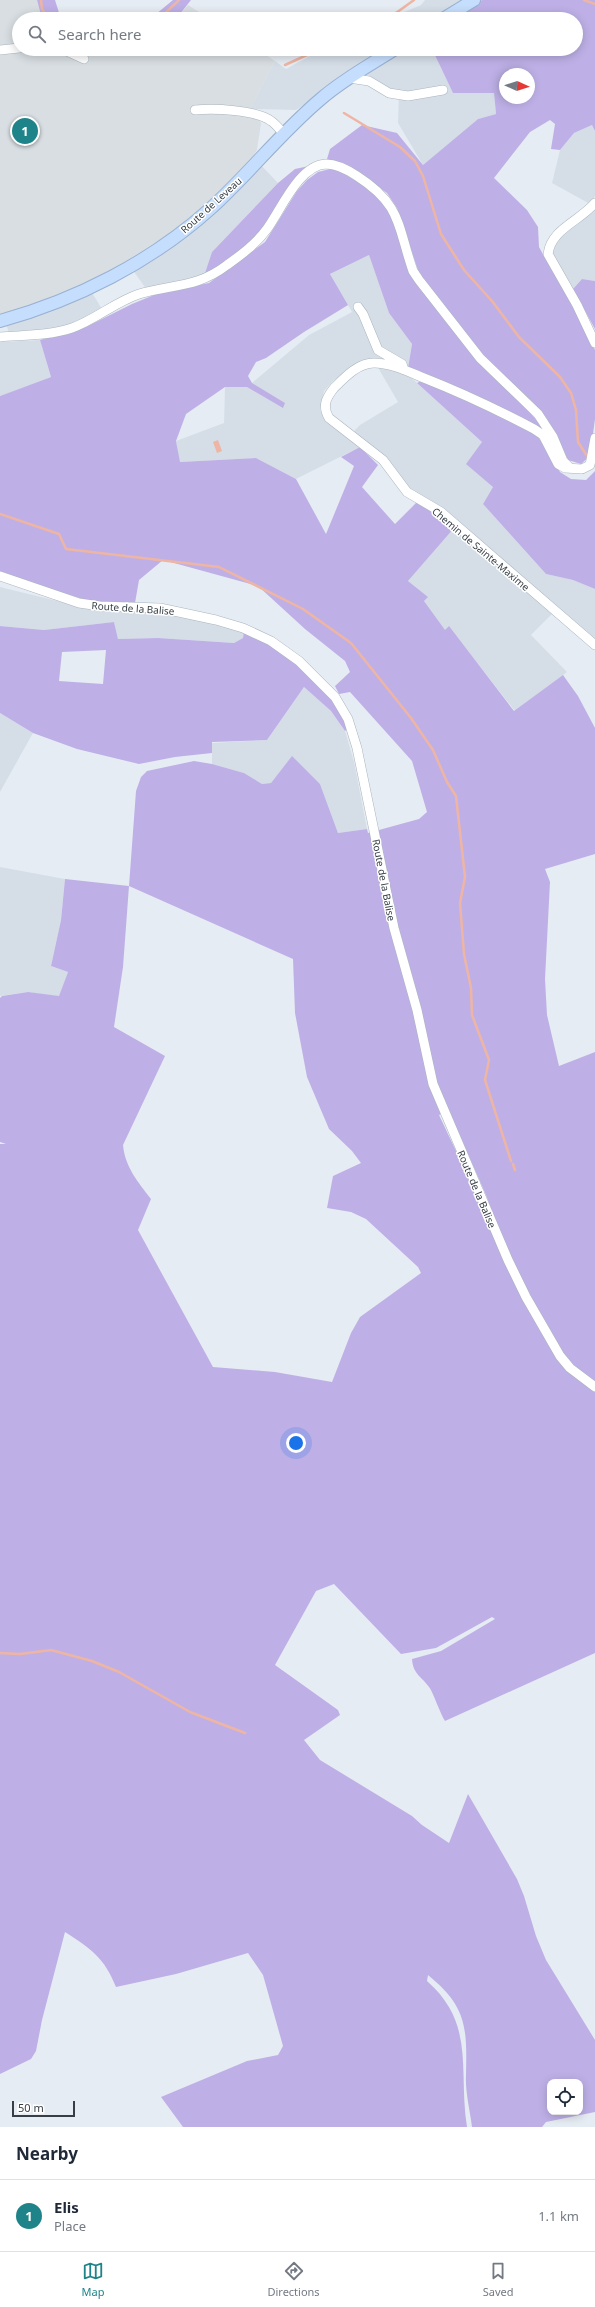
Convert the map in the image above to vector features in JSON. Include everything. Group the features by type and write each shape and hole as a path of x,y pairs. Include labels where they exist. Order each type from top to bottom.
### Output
{"street":[{"path":"454,12 474,0"},
{"path":"0,50 12,49"},
{"path":"77,56 84,59"},
{"name":"Route de Leveau","path":"0,321 46,307 98,283 170,241 232,188 284,134 322,98 349,78 384,56"},
{"path":"349,78 369,81 389,93 408,96 443,90"},
{"path":"195,110 217,108 262,116 272,121 284,134"},
{"path":"0,337 44,334 73,328 130,297 160,289 201,281 212,277 255,243 306,172 325,164 333,165 346,169 368,184 386,199 393,208 412,267 419,280 480,358 538,414 553,437 563,461 569,467 582,469 592,461 595,438"},
{"path":"595,203 586,214 559,232 550,244 548,254 577,305 595,343"},
{"path":"358,307 363,314 378,350 402,364 404,370"},
{"name":"Chemin de Sainte-Maxime","path":"569,467 564,468 558,464 543,435 534,429 457,391 404,370 373,363 361,366 344,378 328,395 324,404 325,411 338,426 383,460 407,492 441,512 564,620 595,645"},
{"name":"Route de la Balise","path":"0,576 79,603 100,606 160,608 202,616 243,628 271,641 299,661 335,697 348,719 357,748 394,928 417,1010 433,1084 508,1260 526,1296 560,1356 570,1368 595,1386"}],"shaded area":[{"path":"0,0 37,0 40,12 12,12 12,56 268,56 275,61 250,109 261,123 257,150 249,163 217,194 172,232 102,276 24,308 0,316"},
{"path":"37,0 55,0 59,12 40,12"},
{"path":"173,0 191,0 182,12 158,12"},
{"path":"425,0 466,0 447,12 404,12 421,5"},
{"path":"482,0 595,0 595,131 592,125 574,133 560,150 551,149 555,124 550,120 530,132 494,178 527,210 538,227 539,247 587,330 595,350 595,419 590,456 581,464 568,460 557,436 537,407 489,362 420,276 397,208 387,193 348,166 327,159 330,149 362,125 397,133 423,165 478,119 496,114 494,93 453,93 435,56 583,56 583,12 464,12"},
{"path":"188,5 199,12 182,12"},
{"path":"310,56 377,56 296,110 250,109 275,61 286,69"},
{"path":"394,56 435,56 453,93 494,93 496,114 478,119 423,165 398,123 399,93 383,88 366,73"},
{"path":"592,125 595,131 595,196 590,204 552,183 560,150 574,133"},
{"path":"260,164 278,183 212,252 204,276 147,290 132,269"},
{"path":"309,166 264,229 247,247 204,276 212,252 278,183 295,169"},
{"path":"330,169 338,170 377,194 393,216 411,276 545,430 543,432 408,368 412,344 389,313 369,255 330,274 348,305 304,332 266,358 256,362 248,376 252,383 285,403 283,408 247,387 225,387 186,414 176,441 180,462 256,458 296,479 326,534 354,466 341,457 360,447 378,465 362,487 395,524 417,502 439,515 454,528 408,581 428,597 424,601 445,630 449,626 514,711 563,675 578,696 595,728 595,854 545,869 550,882 545,979 547,1015 559,1066 595,1052 595,1383 575,1367 559,1350 507,1251 486,1195 449,1111 439,1115 542,1333 595,1389 595,1653 445,1721 431,1690 416,1672 412,1659 441,1651 495,1619 492,1617 436,1648 401,1654 334,1584 316,1591 275,1665 338,1710 340,1715 304,1740 320,1760 412,1816 422,1825 449,1843 468,1794 517,1879 524,1896 536,1936 546,1960 595,2040 595,2112 583,2114 583,2079 547,2079 547,2115 580,2115 546,2122 542,2127 472,2127 466,2088 466,2044 462,2019 451,1997 428,1975 427,1981 442,1997 453,2014 459,2031 462,2049 467,2127 183,2127 161,2097 247,2061 278,2055 283,2046 263,1975 248,1953 176,1974 116,1987 107,1968 96,1955 65,1932 42,2020 36,2051 31,2059 0,2074 0,1144 6,1144 0,1142 0,998 2,996 28,992 59,996 68,972 51,966 61,920 65,879 129,886 136,791 141,777 147,771 194,761 212,764 244,773 262,784 271,783 292,756 320,784 338,833 367,829 368,833 419,819 427,812 412,761 350,692 339,694 335,686 350,672 345,661 305,629 258,586 163,560 139,580 135,603 92,602 0,573 0,396 51,377 40,340 86,327 132,304 159,293 209,283 265,242 297,191 307,180 318,172","holes":["129,886 293,959 295,1013 307,1077 329,1129 352,1151 361,1163 333,1176 327,1208 351,1212 366,1219 418,1267 421,1273 360,1317 351,1333 332,1382 275,1372 213,1367 138,1230 151,1199 129,1167 123,1145 165,1056 114,1027 123,967"]},
{"path":"595,211 595,281 582,279 573,289 552,258 554,244 561,235"},
{"path":"369,255 389,313 412,344 407,374 482,442 493,487 483,504 546,574 573,580 595,589 595,643 555,611 531,635 567,672 515,711 449,627 445,631 424,601 427,597 408,581 457,524 412,494 352,433 360,425 398,402 373,359 357,364 333,381 324,391 320,409 326,422 360,447 296,479 256,458 179,462 176,441 224,423 225,387 247,387 309,335 352,312 330,274"},
{"path":"582,279 595,281 595,329 573,289"},
{"path":"91,291 102,309 73,324 49,331 9,333 6,324"},
{"path":"40,340 51,377 0,396 0,342"},
{"path":"421,381 513,421 537,435 560,472 571,479 586,480 595,471 595,589 573,580 546,574 483,504 493,487 466,464 482,442 417,383"},
{"path":"218,440 222,451 217,453 213,442"},
{"path":"0,587 86,608 155,609 244,631 243,638 234,643 158,638 118,639 114,622 44,630 0,626"},
{"path":"114,622 118,639 158,638 234,643 243,638 244,631 275,648 306,670 331,697 341,712 348,728 345,731 331,711 304,687 267,740 212,742 212,753 175,757 139,764 77,749 33,733 0,713 0,626 44,630","holes":["106,650 103,684 59,681 62,652"]},
{"path":"304,687 331,711 345,731 354,762 367,829 338,833 320,784 292,757 271,783 262,784 244,773 212,764 212,743 267,740"},
{"path":"0,713 33,733 0,792"},
{"path":"0,867 65,879 61,920 51,966 68,972 59,997 28,992 0,996"}],"waterway":[{"path":"41,0 42,9 44,12"},
{"path":"166,12 179,0"},
{"path":"397,12 414,0"},
{"path":"584,0 595,4"},
{"path":"285,65 305,56"},
{"path":"344,113 400,147 415,161 423,176 441,234 464,270 492,301 519,337 560,377 571,393 576,410 578,442 589,459"},
{"path":"0,514 59,534 66,549 219,567 303,609 351,643 411,718 433,750 447,782 456,796 465,877 460,903 464,954 471,988 472,1015 489,1060 485,1080 511,1161"},
{"path":"513,1164 515,1170"},
{"path":"0,1653 20,1654 51,1650 92,1661 119,1672 190,1712 245,1733"}],"place":[{"name":"Elis","path":"25,131"}]}
